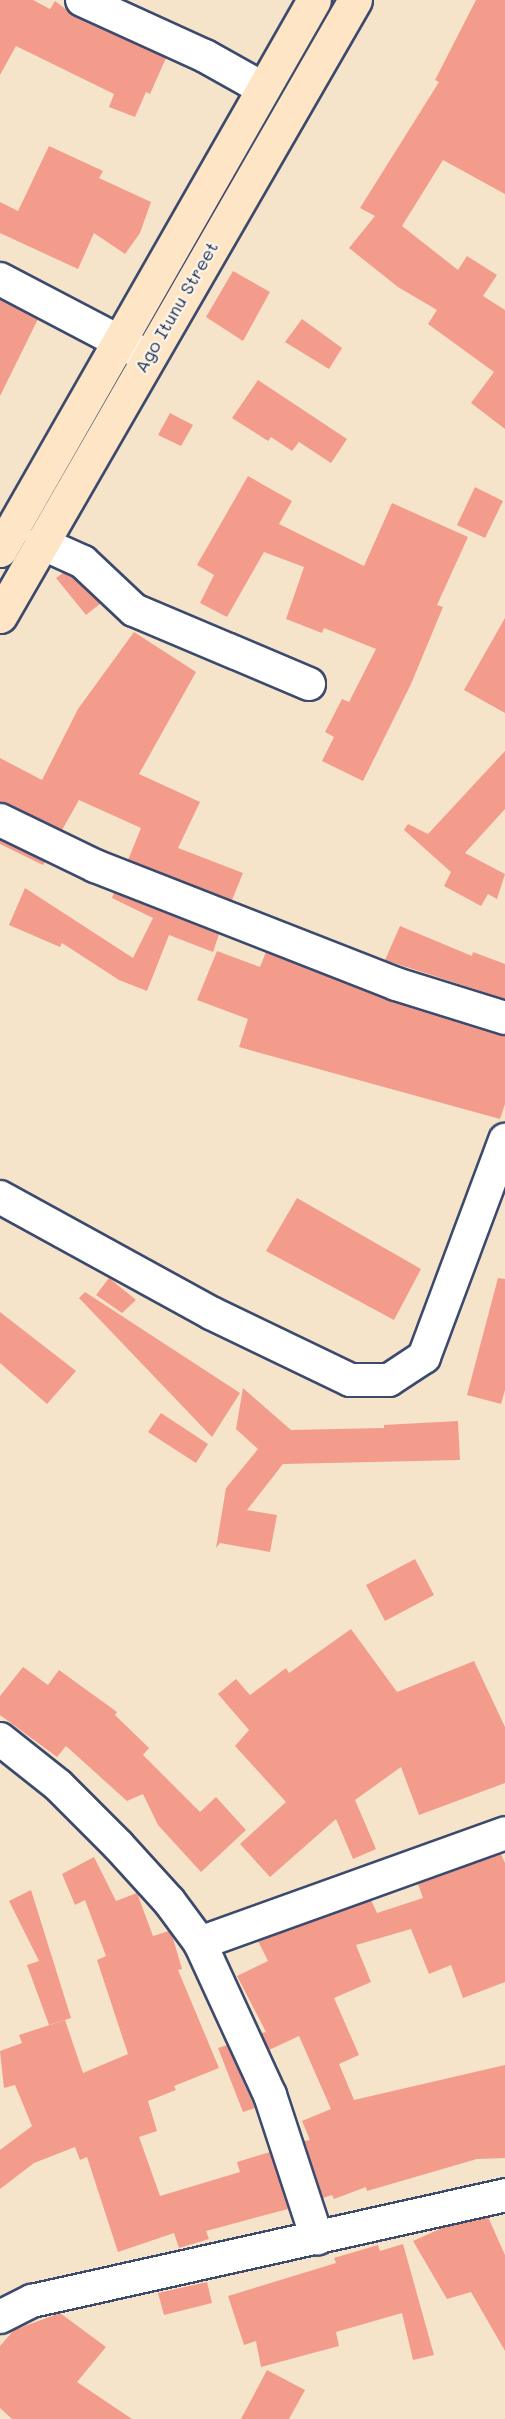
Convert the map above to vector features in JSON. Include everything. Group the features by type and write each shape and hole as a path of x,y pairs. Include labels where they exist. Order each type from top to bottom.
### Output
{"main road":[{"name":"Ago Itunu Street","path":"0,616 41,543 133,349 262,88 314,0"},
{"name":"Ago Itunu Street","path":"0,550 133,349 355,0"}],"street":[{"path":"82,0 205,56 262,88"},
{"path":"0,279 133,349"},
{"path":"41,543 83,562 134,610 309,684"},
{"path":"0,820 106,871 396,984 505,1018"},
{"path":"0,1197 212,1313 350,1380 389,1380 424,1357 505,1140"},
{"path":"0,1739 57,1785 118,1845 169,1901 200,1943 270,2095 316,2238"},
{"path":"200,1943 505,1833"},
{"path":"0,2317 32,2301 503,2199"}],"building":[{"path":"0,0 33,0 50,9 55,1 75,16 166,58 150,94 146,92 135,117 109,107 114,94 16,46 0,75"},
{"path":"476,0 505,0 505,194 443,160 402,226 458,270 467,256 497,275 483,296 505,310 505,429 471,403 494,372 428,324 437,310 398,287 349,248 375,216 360,208 439,82 435,80"},
{"path":"49,146 103,171 99,178 151,202 140,233 125,254 94,233 78,269 0,233 0,202 18,211"},
{"path":"233,271 270,292 243,341 206,317"},
{"path":"0,299 38,319 0,396"},
{"path":"302,319 342,348 329,369 285,342"},
{"path":"258,380 347,439 331,463 299,442 292,451 271,437 268,441 232,418"},
{"path":"170,413 193,425 181,446 158,435"},
{"path":"248,476 292,501 279,524 364,566 392,503 468,537 437,605 443,607 411,684 363,781 322,761 334,737 325,732 342,699 349,702 376,649 324,628 322,633 286,619 304,567 264,552 227,617 200,603 214,575 197,565"},
{"path":"475,487 503,501 485,538 457,525"},
{"path":"63,573 73,577 101,603 86,615 56,578"},
{"path":"505,618 505,713 464,690"},
{"path":"134,632 196,672 139,774 200,802 178,848 243,873 232,900 128,860 141,828 79,800 62,830 0,802 0,758 42,780 78,709"},
{"path":"505,751 505,809 465,853 505,874 497,899 488,894 481,906 444,886 451,872 404,830 408,824 428,834"},
{"path":"0,840 45,862 43,865 0,844"},
{"path":"25,888 133,958 153,918 112,898 114,893 219,934 213,952 169,935 147,991 119,980 62,943 60,947 9,925"},
{"path":"400,926 472,956 473,952 505,964 505,999 385,960"},
{"path":"217,951 260,967 266,952 391,1001 505,1035 505,1104 500,1119 239,1047 248,1019 197,1000"},
{"path":"297,1198 421,1269 394,1320 266,1251"},
{"path":"109,1278 136,1300 122,1313 96,1295"},
{"path":"498,1278 505,1279 505,1390 501,1404 467,1395"},
{"path":"85,1292 240,1393 212,1437 79,1298"},
{"path":"0,1312 76,1371 47,1404 0,1363"},
{"path":"243,1388 291,1430 384,1428 384,1425 458,1421 460,1460 283,1464 247,1510 277,1515 270,1552 220,1543 216,1548 226,1488 258,1449 236,1429"},
{"path":"161,1413 208,1444 196,1463 148,1432"},
{"path":"415,1559 434,1595 385,1621 366,1585"},
{"path":"351,1629 397,1692 474,1661 505,1727 505,1783 419,1815 401,1767 355,1800 376,1849 353,1859 336,1819 270,1877 240,1844 286,1802 235,1746 249,1730 218,1694 236,1679 250,1695 286,1668 289,1673"},
{"path":"23,1667 48,1685 59,1670 117,1712 115,1715 149,1748 143,1755 200,1812 216,1797 246,1830 201,1872 158,1825 143,1794 127,1801 66,1746 57,1757 0,1715 0,1696"},
{"path":"501,1854 505,1863 505,1982 463,1998 451,1965 429,1974 411,1929 356,1945 371,1982 334,1998 359,2055 339,2064 354,2100 505,2065 505,2158 477,2159 367,2191 366,2187 334,2199 332,2195 323,2198 304,2141 310,2140 302,2121 331,2109 299,2036 269,2050 261,2033 266,2032 237,1976 268,1961 258,1941 371,1900 377,1913 423,1898 418,1884"},
{"path":"94,1857 116,1901 137,1893 153,1936 169,1931 172,1935 182,1969 178,1970 219,2068 174,2086 176,2090 148,2101 157,2131 139,2137 160,2196 240,2172 237,2162 270,2152 288,2209 206,2231 209,2239 179,2248 174,2233 118,2252 87,2157 80,2160 75,2147 34,2163 0,2189 0,2150 32,2126 15,2085 4,2088 0,2051 22,2043 19,2035 65,2020 83,2073 128,2054 97,1960 106,1956 85,1900 75,1905 62,1874"},
{"path":"31,1890 71,2018 49,2025 27,1965 39,1961 9,1901"},
{"path":"227,2045 255,2108 243,2112 218,2048"},
{"path":"488,2217 505,2255 505,2351 471,2292 447,2299 413,2241 442,2228"},
{"path":"403,2244 434,2355 413,2360 402,2313 336,2332 339,2346 261,2367 256,2341 244,2345 228,2296 336,2263 334,2258 378,2245 380,2251"},
{"path":"207,2282 212,2303 164,2315 158,2293"},
{"path":"60,2313 106,2347 77,2382 132,2419 12,2419 0,2408 0,2346 14,2330"},
{"path":"267,2370 305,2390 289,2419 241,2419"}]}
